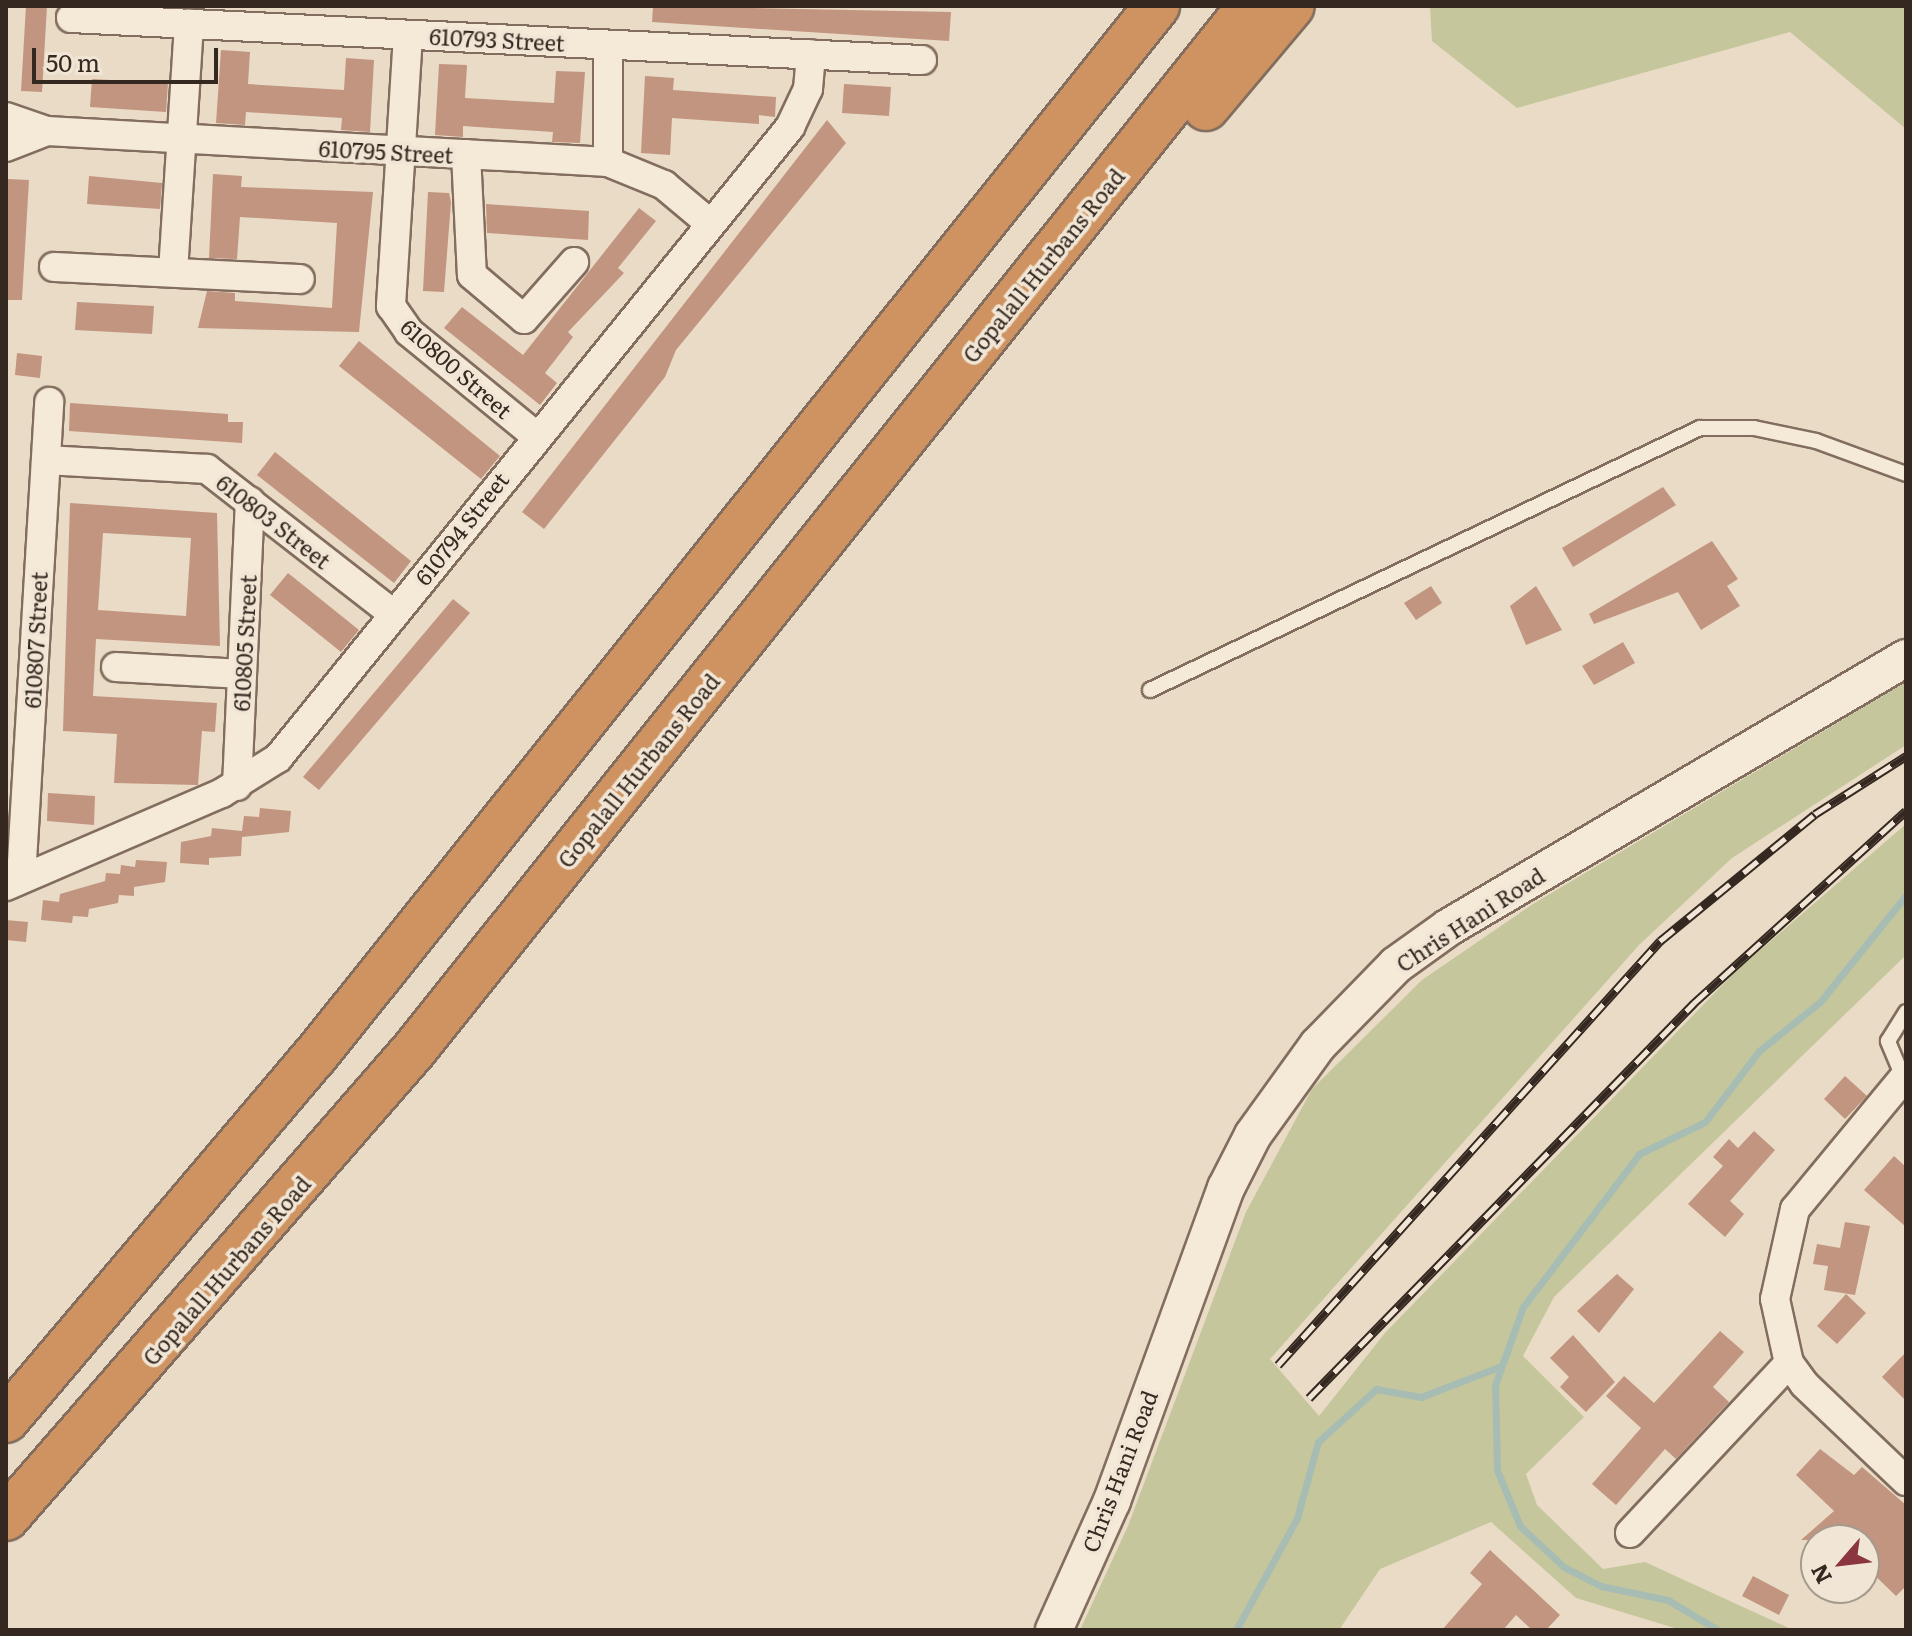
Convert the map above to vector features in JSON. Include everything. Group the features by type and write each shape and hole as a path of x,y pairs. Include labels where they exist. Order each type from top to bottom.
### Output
{"highway":[{"path":"6,1420 345,1021 1157,6"},
{"name":"Gopalall Hurbans Road","path":"6,1518 414,1050 1250,6"},
{"path":"998,321 1053,280 1292,6"}],"street":[{"name":"610793 Street","path":"71,18 922,60"},
{"path":"173,272 189,24"},
{"name":"610800 Street","path":"408,35 398,152 391,306 409,332 535,435"},
{"path":"608,45 608,162"},
{"name":"610794 Street","path":"14,882 237,786 278,758 707,221 790,127 808,89 811,54"},
{"path":"6,117 47,131"},
{"path":"6,147 47,131"},
{"name":"610795 Street","path":"47,131 608,162 664,185 707,221"},
{"path":"466,154 472,275 524,319 574,262"},
{"path":"54,267 300,279"},
{"name":"610807 Street","path":"14,882 18,741 49,402"},
{"name":"610803 Street","path":"46,460 183,462 207,469 393,614"},
{"name":"610805 Street","path":"237,786 250,501"},
{"name":"Chris Hani Road","path":"1054,1630 1112,1501 1226,1188 1253,1135 1318,1045 1396,965 1449,927 1906,658"},
{"path":"116,667 242,674"},
{"path":"1905,1076 1795,1209 1775,1299 1789,1363 1906,1481"},
{"path":"1630,1533 1789,1363"}],"lane":[{"path":"1150,690 1700,428 1754,428 1816,441 1906,474"},
{"path":"1905,1076 1888,1041 1906,1012"}],"green space":[{"path":"1430,6 1906,6 1906,129 1790,32 1517,108 1432,41"},
{"path":"1906,682 1906,745 1732,858 1639,945 1270,1359 1319,1416 1385,1333 1735,972 1906,824 1906,955 1554,1297 1523,1356 1584,1417 1526,1474 1537,1505 1603,1569 1645,1562 1793,1630 1681,1630 1576,1598 1491,1522 1380,1569 1339,1630 1080,1630 1128,1526 1246,1212 1312,1089 1422,980 1533,904"}],"building":[{"path":"26,6 47,6 42,92 21,91"},
{"path":"653,6 951,12 949,41 652,22"},
{"path":"221,50 250,52 248,84 344,90 346,58 374,60 370,132 341,130 342,118 246,112 245,125 216,123"},
{"path":"439,64 467,65 465,98 554,103 556,71 585,72 580,143 552,142 553,132 463,126 463,137 435,135"},
{"path":"645,76 674,78 673,90 776,97 775,117 759,115 759,124 672,118 670,155 641,153"},
{"path":"92,79 168,83 166,112 90,107"},
{"path":"844,84 891,87 889,116 842,113"},
{"path":"827,120 846,143 676,350 665,377 544,529 522,512"},
{"path":"213,174 242,176 241,187 373,192 359,332 198,328 207,291 235,293 235,301 332,308 337,223 240,217 237,259 209,258"},
{"path":"89,176 162,183 160,209 87,204"},
{"path":"8,179 29,180 22,300 6,300"},
{"path":"428,192 449,193 451,202 444,292 423,291"},
{"path":"486,204 589,211 588,240 487,233"},
{"path":"639,208 656,221 618,268 624,273 568,332 573,337 545,373 557,383 540,405 444,328 462,307 523,355"},
{"path":"77,302 154,306 152,334 75,330"},
{"path":"359,341 500,456 481,479 339,366"},
{"path":"17,353 42,356 40,378 15,375"},
{"path":"70,403 228,414 228,422 243,422 242,443 69,431"},
{"path":"275,452 411,561 394,583 257,475"},
{"path":"1663,487 1676,505 1573,567 1562,548"},
{"path":"70,503 217,513 220,646 96,639 93,696 217,703 215,732 202,731 198,785 114,783 117,734 63,731","holes":["103,533 191,538 186,616 98,610"]},
{"path":"1712,541 1738,579 1727,586 1740,606 1701,630 1678,592 1594,624 1589,614"},
{"path":"288,573 359,630 341,652 270,595"},
{"path":"1431,586 1442,603 1416,620 1404,603"},
{"path":"1536,586 1562,630 1526,645 1510,606"},
{"path":"453,599 470,613 319,790 303,777"},
{"path":"1623,642 1635,663 1594,685 1582,666"},
{"path":"48,793 95,796 94,825 47,821"},
{"path":"260,808 291,811 289,832 242,837 241,856 209,858 209,865 180,863 181,842 211,836 212,828 242,831 244,816 259,817"},
{"path":"136,860 167,862 165,882 134,887 134,896 119,895 118,903 89,909 88,917 73,916 72,923 41,920 43,900 59,902 60,894 105,881 106,873 120,874 121,865 135,867"},
{"path":"6,920 28,922 26,942 6,940"},
{"path":"1845,1076 1867,1096 1845,1119 1824,1099"},
{"path":"1754,1131 1775,1150 1730,1201 1744,1214 1725,1237 1688,1204 1723,1166 1713,1157 1729,1139 1738,1148"},
{"path":"1894,1156 1906,1167 1906,1227 1864,1190"},
{"path":"1845,1222 1870,1226 1855,1295 1824,1290 1828,1266 1813,1264 1817,1244 1840,1248"},
{"path":"1617,1274 1634,1289 1599,1333 1577,1311"},
{"path":"1846,1294 1866,1313 1837,1344 1817,1326"},
{"path":"1720,1331 1744,1352 1713,1387 1729,1402 1676,1459 1665,1449 1616,1505 1592,1484 1641,1428 1606,1396 1624,1376 1654,1403"},
{"path":"1573,1335 1615,1382 1586,1412 1560,1387 1569,1377 1550,1358"},
{"path":"1906,1352 1906,1401 1882,1377"},
{"path":"1820,1449 1854,1475 1862,1467 1906,1505 1906,1586 1896,1596 1880,1580 1880,1524 1819,1524 1834,1511 1796,1475"},
{"path":"1490,1550 1560,1615 1546,1630 1532,1630 1516,1615 1503,1630 1442,1630 1482,1584 1470,1573"},
{"path":"1753,1576 1789,1595 1779,1615 1742,1596"}],"waterway":[{"path":"1718,1630 1668,1600 1601,1586 1564,1567 1520,1526 1497,1470 1495,1385 1523,1307 1639,1154 1705,1122 1759,1051 1820,1002 1906,895"},
{"path":"1236,1630 1297,1518 1318,1442 1376,1389 1421,1397 1501,1366"}],"railway":[{"path":"1278,1365 1660,941 1815,814 1906,756"},
{"path":"1309,1398 1694,1003 1906,811"}]}
